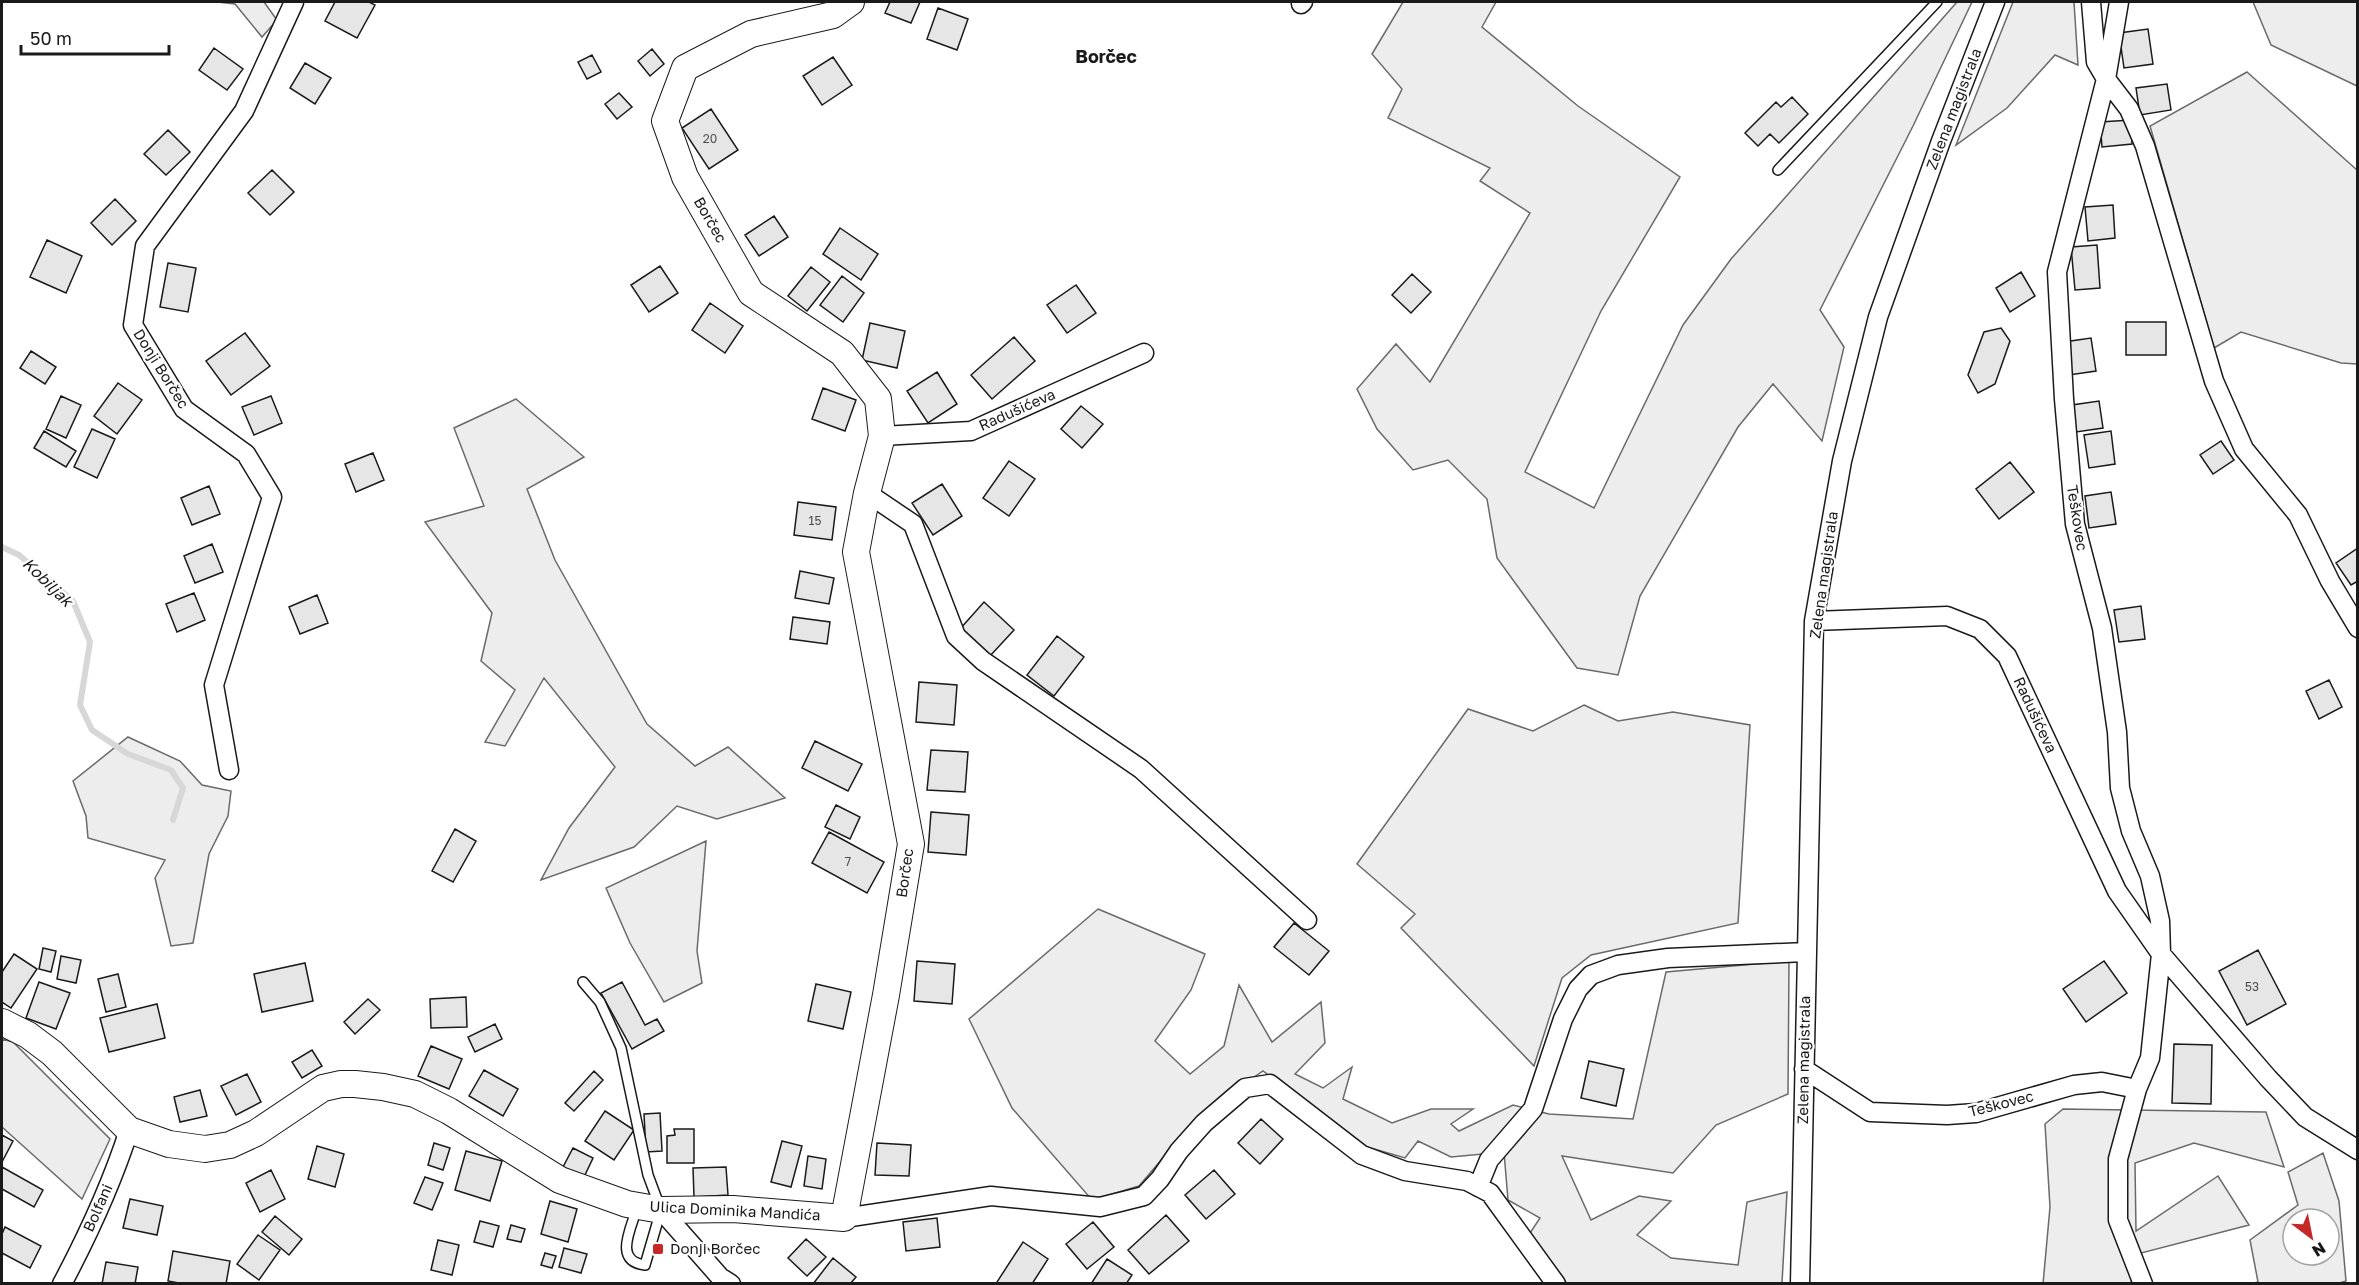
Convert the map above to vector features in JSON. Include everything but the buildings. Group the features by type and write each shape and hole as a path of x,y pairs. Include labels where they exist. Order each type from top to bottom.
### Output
{"street":[{"name":"Donji Borčec","path":"229,770 214,685 272,497 246,454 184,409 133,325 145,246 244,111 294,2"},
{"name":"Borčec","path":"844,1218 886,995 910,844 855,552 882,436 878,399 842,353 751,293 685,177 665,121 685,69 751,34 834,15 851,2"},
{"name":"Zelena magistrala","path":"1800,1284 1814,621 1842,461 1878,317 1941,141 1995,2"},
{"path":"2091,2 2096,62 2129,109 2145,146 2214,381 2244,449 2298,514 2330,581 2358,628"},
{"name":"Teškovec","path":"2119,2 2106,79 2057,272 2063,388 2075,524 2102,628 2117,732 2120,788 2132,831 2150,876 2160,921 2161,954 2150,1058 2137,1089 2118,1159 2118,1220 2143,1284"},
{"name":"Radušićeva","path":"882,436 971,431 1144,353"},
{"path":"867,493 914,524 956,636 983,661 1141,769 1307,920"},
{"name":"Radušićeva","path":"1814,621 1947,616 1980,629 2007,656 2117,891 2161,954"},
{"path":"1478,1187 1489,1160 1533,1109 1563,1019 1578,989 1591,975 1618,965 1668,958 1806,952"},
{"path":"2161,954 2268,1078 2305,1117 2358,1150"},
{"name":"Ulica Dominika Mandića","path":"2,1022 28,1035 52,1053 129,1130 169,1144 205,1149 230,1145 256,1133 323,1088 341,1084 356,1084 415,1094 449,1111 560,1180 649,1208 733,1209 844,1218 991,1196 1100,1207 1144,1196 1203,1123 1245,1088 1270,1084 1362,1155 1405,1171 1467,1181 1490,1193 1556,1284"},
{"name":"Teškovec","path":"1804,1069 1870,1112 1947,1115 1976,1113 2074,1085 2102,1082 2137,1089"},
{"name":"Bolfani","path":"62,1284 75,1260 120,1157 129,1130"},
{"path":"649,1208 720,1277 731,1284"}],"lane":[{"path":"1778,170 1937,2"},
{"path":"583,982 600,1002 621,1048 648,1175 649,1208 645,1265 635,1264 630,1260 626,1248 649,1208"}],"shaded area":[{"path":"217,2 264,2 277,20 262,37 235,4"},
{"path":"1403,2 1496,2 1482,27 1578,106 1680,177 1601,311 1525,472 1594,508 1683,325 1731,259 1957,2 1972,2 1913,126 1820,310 1844,347 1822,441 1773,384 1738,427 1640,596 1618,675 1577,668 1497,558 1487,499 1448,460 1413,470 1377,429 1357,389 1396,344 1430,382 1530,213 1480,181 1490,168 1388,118 1402,89 1372,54"},
{"path":"2013,2 2074,2 2078,65 2055,55 2007,108 1956,145"},
{"path":"2253,2 2357,2 2357,86 2271,45"},
{"path":"2247,72 2357,170 2357,364 2341,363 2241,332 2214,348 2150,126"},
{"path":"516,399 584,457 527,489 555,560 647,724 695,766 728,747 785,798 717,819 677,806 634,847 541,880 569,828 615,767 544,678 505,746 485,742 515,690 481,661 492,613 425,522 484,506 454,428"},
{"path":"1584,705 1618,721 1673,712 1750,725 1738,923 1591,955 1562,978 1534,1066 1401,928 1415,914 1357,864 1468,709 1533,731"},
{"path":"128,737 180,761 202,785 231,791 228,816 209,854 193,943 171,946 155,878 165,860 88,838 86,816 73,781"},
{"path":"706,841 697,951 702,983 664,1002 630,943 606,888"},
{"path":"1098,909 1205,954 1191,990 1155,1041 1190,1074 1224,1046 1239,985 1272,1042 1321,1002 1325,1043 1295,1074 1323,1088 1352,1067 1343,1099 1392,1123 1431,1109 1473,1109 1451,1124 1459,1131 1513,1105 1549,1114 1633,1119 1666,972 1789,961 1788,1094 1716,1125 1673,1173 1562,1156 1591,1220 1639,1196 1671,1201 1637,1235 1671,1258 1738,1265 1747,1202 1787,1192 1782,1283 1565,1283 1530,1233 1540,1218 1508,1200 1504,1152 1451,1157 1418,1141 1405,1158 1364,1146 1263,1071 1240,1087 1174,1145 1139,1186 1092,1200 1012,1108 969,1019"},
{"path":"2,1039 13,1042 110,1139 82,1199 2,1127"},
{"path":"2063,1109 2266,1112 2284,1167 2194,1143 2135,1163 2136,1231 2218,1176 2249,1225 2137,1254 2131,1283 2043,1284 2050,1207 2045,1124"},
{"path":"2323,1153 2340,1207 2295,1207 2298,1205 2288,1172"},
{"path":"2281,1217 2281,1267 2341,1267 2341,1224 2346,1281 2336,1284 2254,1283 2258,1282 2250,1240"}],"waterway":[{"name":"Kobiljak","path":"2,547 19,555 73,601 90,642 80,705 92,730 128,754 171,770 183,788 173,820"}],"place":[{"name":"Donji Borčec","path":"658,1249"}],"district":[{"name":"Borčec","path":"1106,57"}]}
